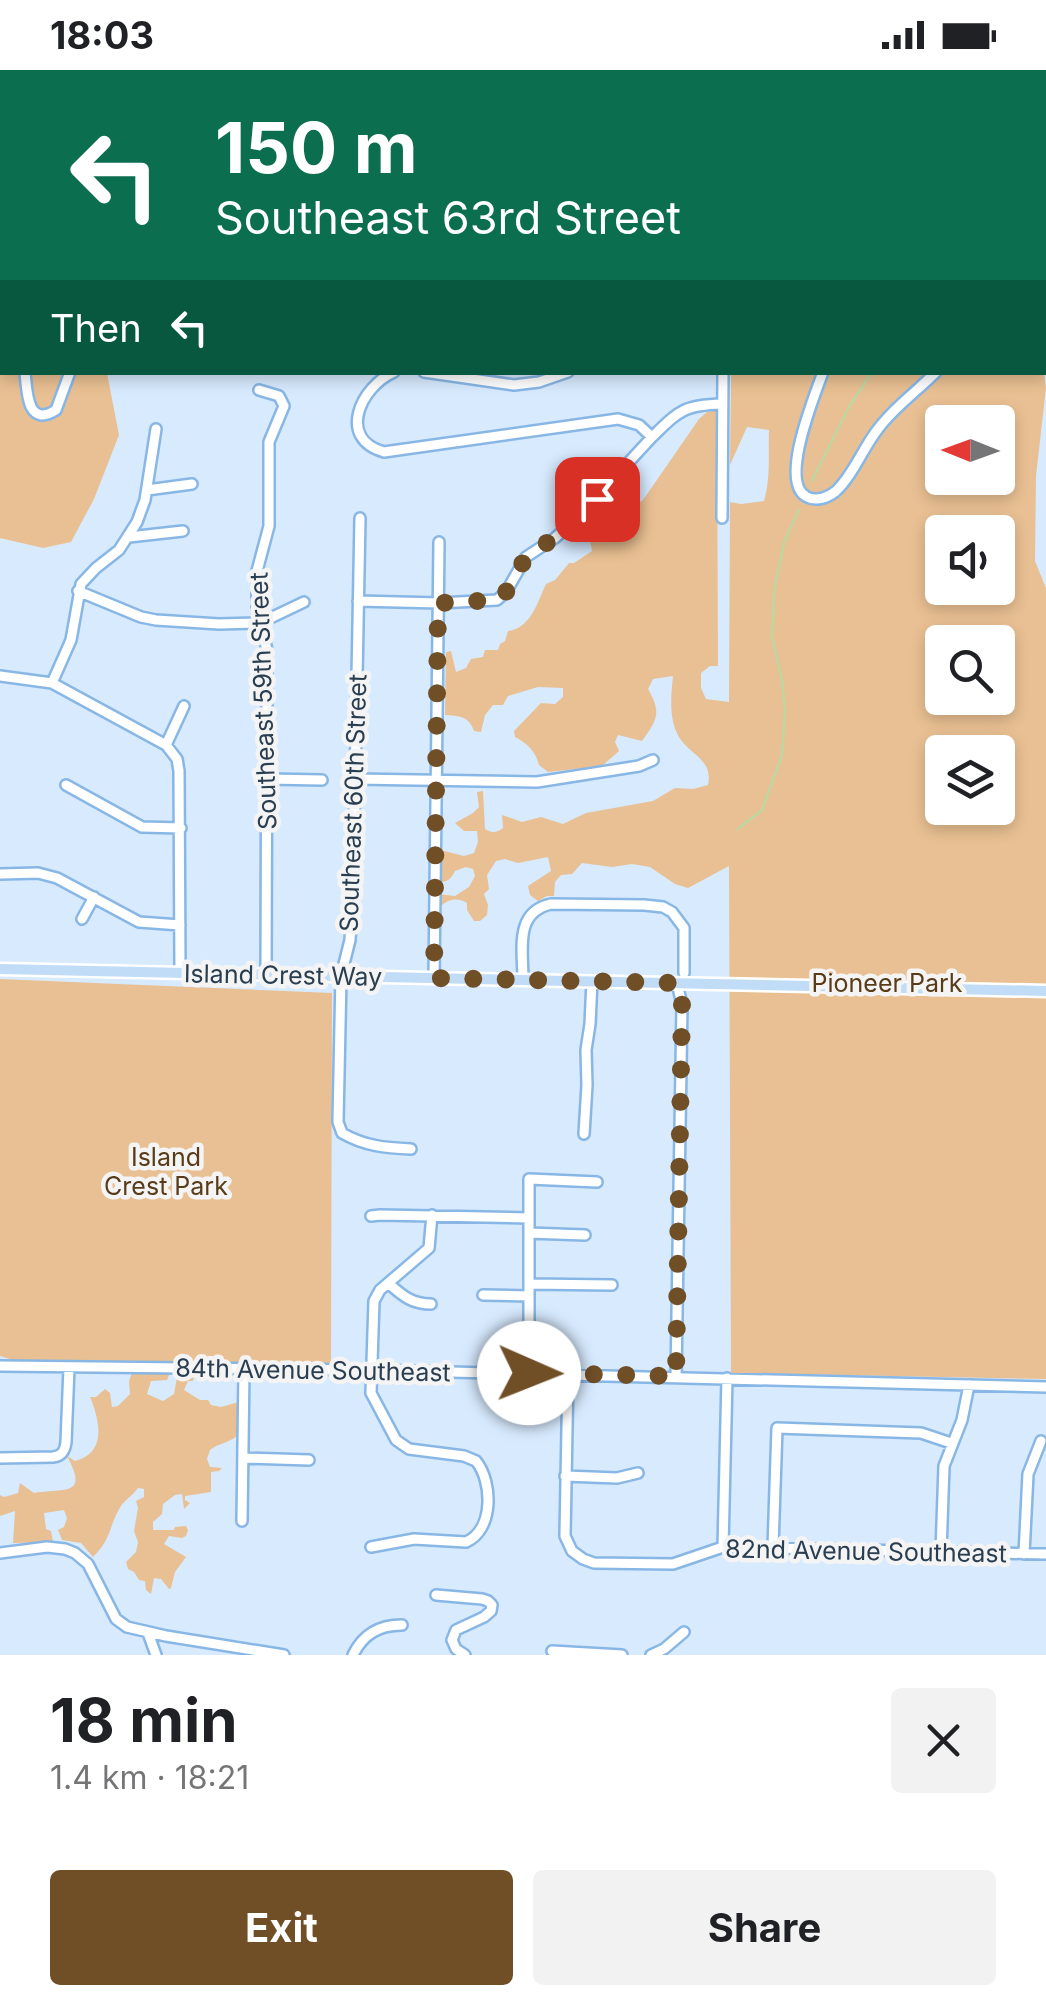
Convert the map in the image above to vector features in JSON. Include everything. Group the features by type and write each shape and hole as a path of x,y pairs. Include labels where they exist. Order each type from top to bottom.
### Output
{"main road":[{"name":"Island Crest Way","path":"0,969 592,981 681,978 1046,991"}],"street":[{"path":"25,375 28,403 42,415 56,410 69,375"},
{"path":"388,375 360,402 357,415 363,437 369,445 384,452 618,418 639,425 652,437"},
{"path":"445,375 514,385 559,375"},
{"path":"722,518 723,375"},
{"path":"821,375 796,467 800,490 813,498 824,498 839,488 881,425 933,375"},
{"name":"Southeast 59th Street","path":"259,390 279,396 284,406 269,442 269,526 256,582 267,650 266,975"},
{"path":"358,601 491,602 502,597 526,557 580,515 673,417 690,406 722,404"},
{"path":"52,683 71,640 78,591 86,576 112,557 137,522 147,490 156,428"},
{"path":"147,490 192,484"},
{"name":"Southeast 60th Street","path":"360,518 350,940 340,976 340,1129 345,1136 370,1146 411,1148"},
{"path":"129,537 183,531"},
{"path":"434,978 440,542"},
{"path":"78,591 156,620 260,623 304,602"},
{"path":"0,676 52,683 172,750 177,759 181,828 180,973"},
{"path":"166,745 184,706"},
{"path":"355,779 537,782 639,766 652,760"},
{"path":"268,778 322,780"},
{"path":"66,785 142,827 181,828"},
{"path":"0,874 57,878 139,922 180,925"},
{"path":"82,919 94,898"},
{"path":"523,980 526,919 538,908 551,904 663,907 684,928 676,1376"},
{"path":"584,1134 592,981"},
{"path":"529,1373 530,1179 597,1182"},
{"path":"372,1216 529,1218"},
{"path":"371,1546 414,1539 459,1543 472,1540 484,1525 488,1499 484,1474 476,1461 400,1445 374,1400 372,1307 376,1295 429,1248 432,1216"},
{"path":"529,1233 586,1235"},
{"path":"388,1283 409,1301 431,1304"},
{"path":"529,1284 612,1286"},
{"path":"483,1294 529,1296"},
{"name":"84th Avenue Southeast","path":"0,1366 529,1373 1046,1387"},
{"path":"0,1458 59,1457 64,1452 70,1368"},
{"path":"242,1521 244,1369"},
{"path":"568,1374 565,1476 616,1478 638,1473"},
{"path":"722,1547 727,1378"},
{"path":"941,1552 943,1475 969,1385"},
{"path":"773,1547 777,1428 921,1432 952,1444"},
{"path":"1024,1554 1028,1474 1041,1442"},
{"path":"243,1458 309,1460"},
{"name":"82nd Avenue Southeast","path":"565,1476 565,1536 572,1551 594,1563 664,1564 722,1547 1046,1554"},
{"path":"0,1553 47,1547 75,1553 88,1564 116,1619 127,1627 281,1655"},
{"path":"436,1595 482,1599 492,1606 484,1617 456,1630 452,1640 465,1655"},
{"path":"353,1655 371,1632 402,1625"},
{"path":"651,1655 684,1632"},
{"path":"148,1633 156,1655"},
{"path":"552,1651 622,1655"}],"green space":[{"path":"0,375 107,375 119,435 94,499 71,542 43,548 0,538"},
{"name":"Pioneer Park","path":"731,375 1044,375 1036,476 1035,561 1046,588 1046,1379 731,1373 729,866 688,888 650,867 582,863 572,874 561,875 555,882 554,896 538,901 530,895 528,886 551,871 548,857 518,863 505,859 496,861 487,875 487,915 480,921 474,921 464,901 452,900 442,905 438,902 438,894 455,896 469,887 475,876 473,869 466,867 455,871 447,881 439,882 440,850 464,856 474,853 477,831 464,831 455,823 479,807 477,792 483,791 485,829 494,832 503,828 502,815 522,822 541,817 563,824 586,813 653,801 675,788 708,785 705,764 681,740 674,725 673,676 653,679 648,689 656,716 642,741 618,735 615,742 619,751 602,766 548,772 530,748 515,737 514,731 541,703 555,704 563,697 563,688 538,687 508,696 503,705 493,705 485,715 481,732 474,731 466,720 445,715 446,652 451,651 456,672 466,668 471,659 483,657 485,650 498,650 508,631 528,620 546,584 555,580 569,563 592,551 590,540 643,500 699,419 717,410 718,666 710,666 701,673 701,688 706,699 729,702 730,502 764,501 769,430 747,427 730,465"},
{"name":"Island Crest Park","path":"0,979 332,993 331,1363 22,1363 0,1356"},
{"path":"191,1371 193,1381 188,1381 184,1390 211,1405 221,1407 239,1402 238,1435 210,1450 210,1467 222,1468 211,1472 211,1492 185,1496 190,1503 184,1509 182,1494 175,1495 163,1504 162,1514 153,1522 153,1530 186,1526 188,1530 182,1538 169,1536 164,1544 186,1557 175,1572 171,1588 154,1578 151,1594 145,1581 128,1569 126,1562 136,1552 136,1501 144,1497 144,1489 138,1488 121,1506 104,1544 93,1557 81,1543 62,1540 58,1530 67,1518 64,1510 44,1513 53,1542 13,1543 15,1511 0,1516 0,1495 18,1493 20,1483 34,1493 64,1490 74,1484 67,1456 75,1461 85,1457 98,1435 90,1397 105,1389 110,1393 112,1407 118,1406 130,1394 132,1373 170,1373 167,1380 151,1381 147,1394 163,1401 174,1394 178,1372"}],"waterway":[{"path":"812,481 849,407 870,375"},
{"path":"738,829 762,810 782,755 785,711 772,637 774,591 784,542 799,510"}],"route":[{"path":"529,1373 676,1376 682,1004 678,983 434,978 438,603 491,602 502,597 526,557 597,499"}]}
